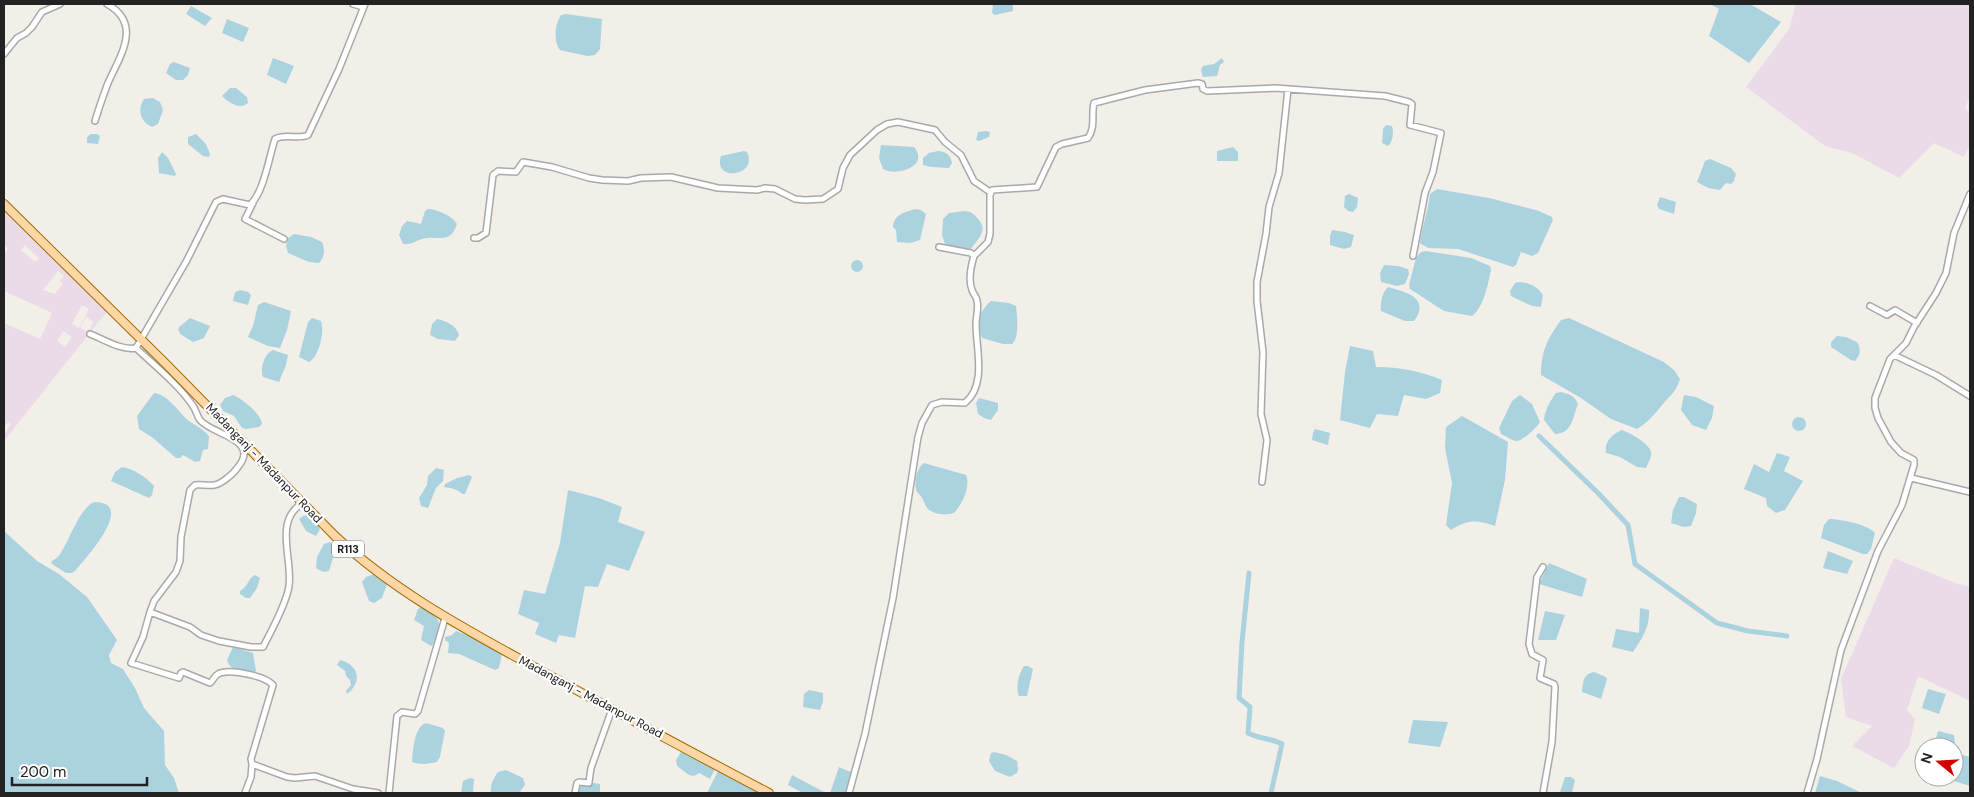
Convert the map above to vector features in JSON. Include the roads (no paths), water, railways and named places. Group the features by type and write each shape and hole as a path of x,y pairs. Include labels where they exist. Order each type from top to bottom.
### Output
{"main road":[{"name":"Madanganj - Madanpur Road","path":"4,204 362,561 397,587 445,618 769,793"}],"street":[{"path":"4,54 17,38 32,27 44,10 60,4"},
{"path":"95,121 126,41 124,22 119,12 107,4"},
{"path":"284,240 245,219 261,185 275,139 285,136 308,136 339,69 364,6 353,4"},
{"path":"990,192 994,189 1036,187 1056,148 1062,144 1088,138 1091,134 1094,124 1094,103 1145,90 1198,83 1202,84 1203,89 1207,91 1275,88 1351,93 1406,100 1412,104 1410,125 1440,132 1440,146 1425,193 1413,256"},
{"path":"1262,482 1267,444 1261,414 1263,352 1257,301 1257,282 1268,225 1269,207 1279,173 1288,90"},
{"path":"474,238 478,238 486,232 493,176 498,172 516,172 522,162 552,167 589,178 628,181 640,178 671,177 725,189 775,189 795,199 823,199 838,189 843,168 850,155 877,130 887,124 898,122 936,130 945,142 960,155 974,180 990,192"},
{"path":"849,793 862,748 886,637 896,571 903,541 910,480 922,423 932,405 942,402 965,403 975,391 978,348 977,301 971,289 970,280 974,256 988,242 990,234 990,192"},
{"path":"1807,793 1817,759 1841,650 1878,551 1897,517 1911,478 1914,460 1901,453 1891,442 1878,418 1875,398 1890,360 1906,342 1946,273 1954,233 1970,194"},
{"path":"90,334 131,349 136,348 187,260 216,202 223,199 248,206 253,203"},
{"path":"939,247 971,252 974,256"},
{"path":"1870,306 1887,316 1895,310 1917,323"},
{"path":"136,348 181,392 205,425 241,445 245,452 244,460 221,483 195,485 190,490 181,537 180,561 176,572 154,601 143,637 131,663 179,678 181,673 184,672 210,683 217,675 225,672 258,677 273,685 251,759 251,777 245,793"},
{"path":"1894,355 1936,375 1970,396"},
{"path":"1911,478 1970,492"},
{"path":"150,612 190,627 201,635 219,641 264,648 289,587 287,525 294,510 303,503"},
{"path":"1543,567 1537,577 1529,644 1532,654 1543,660 1540,678 1554,684 1555,687 1552,742 1543,793"},
{"path":"389,793 397,716 402,712 415,714 418,711 445,618"},
{"path":"576,793 577,783 589,783 591,768 612,709"},
{"path":"252,764 295,778 315,776 353,789 378,793"}],"water":[{"path":"993,4 1013,4 1013,11 995,15 992,13"},
{"path":"1710,4 1750,4 1781,22 1749,63 1709,36 1719,9"},
{"path":"191,6 212,18 205,26 186,14"},
{"path":"561,15 602,19 600,49 595,55 587,56 560,50 556,42 556,28"},
{"path":"227,19 249,28 243,42 222,33"},
{"path":"273,58 294,66 286,84 267,75"},
{"path":"1222,58 1224,62 1220,65 1217,76 1203,77 1201,70 1203,66 1214,64"},
{"path":"174,62 190,68 188,75 183,80 176,80 166,73 170,64"},
{"path":"230,88 236,88 247,97 248,103 238,106 225,99 222,96"},
{"path":"153,98 160,102 163,110 158,124 152,127 142,119 140,111 144,99"},
{"path":"1386,125 1392,126 1393,131 1392,139 1388,146 1382,143 1383,129"},
{"path":"978,132 990,132 989,137 979,141 976,140"},
{"path":"91,134 100,136 98,144 87,143 87,137"},
{"path":"196,134 206,144 210,154 209,157 203,156 188,144 188,137"},
{"path":"881,145 914,147 918,154 918,160 910,168 903,171 896,172 883,169 879,158"},
{"path":"1233,147 1238,152 1238,161 1217,161 1217,151"},
{"path":"938,151 949,156 952,163 949,168 923,165 923,158 929,153"},
{"path":"162,152 168,158 176,174 175,176 159,173 158,158"},
{"path":"747,152 749,160 747,167 735,173 728,173 723,170 720,164 721,156"},
{"path":"1710,159 1731,168 1736,174 1731,184 1726,183 1720,190 1708,188 1697,182 1705,161"},
{"path":"1437,189 1489,198 1539,211 1552,217 1553,220 1538,253 1532,256 1521,252 1516,265 1513,267 1458,249 1428,248 1420,243 1430,194"},
{"path":"1349,194 1358,198 1357,207 1353,212 1348,211 1344,207 1345,196"},
{"path":"1660,197 1676,202 1674,214 1659,209 1657,205"},
{"path":"428,209 452,218 457,224 454,231 447,237 428,238 403,244 399,235 402,226 407,221 421,224 425,211"},
{"path":"916,209 926,214 920,240 910,243 897,242 896,230 893,227 895,219 901,214"},
{"path":"965,211 974,215 982,224 983,228 979,238 971,249 957,248 945,244 942,235 943,219 949,213"},
{"path":"1332,230 1354,235 1351,247 1344,249 1330,245"},
{"path":"294,234 311,237 322,242 324,253 319,263 309,262 288,253 286,246 288,238"},
{"path":"1426,251 1471,258 1490,266 1491,270 1485,295 1480,307 1472,316 1444,311 1410,289 1409,285 1416,258 1421,252"},
{"path":"855,260 859,260 863,266 859,272 855,272 851,268 851,264"},
{"path":"1384,265 1408,269 1409,274 1405,284 1397,286 1381,282 1380,273"},
{"path":"1515,283 1527,283 1541,292 1543,295 1541,307 1532,306 1511,296 1510,291"},
{"path":"1388,287 1409,294 1418,301 1419,313 1414,321 1405,321 1381,311 1382,298"},
{"path":"240,290 251,295 248,305 233,301 235,292"},
{"path":"991,301 1009,303 1016,306 1017,331 1015,341 1012,344 1003,344 982,338 979,327 981,313"},
{"path":"264,302 291,311 287,330 280,348 268,346 248,337 258,305"},
{"path":"190,318 210,326 204,338 193,342 180,334 178,328"},
{"path":"312,318 321,321 322,331 316,355 309,362 299,357 308,322"},
{"path":"1569,318 1664,362 1674,370 1680,379 1673,393 1651,418 1637,429 1611,419 1581,398 1541,375 1542,359 1552,333 1561,320"},
{"path":"437,319 447,322 456,329 459,335 455,341 438,339 430,335 432,324"},
{"path":"1837,336 1846,337 1857,342 1860,352 1855,361 1831,347 1831,342"},
{"path":"1350,346 1373,351 1376,367 1410,370 1442,380 1440,393 1426,399 1404,395 1398,416 1377,414 1370,428 1340,420"},
{"path":"273,350 288,355 279,382 263,377 262,373 265,358"},
{"path":"1561,392 1571,396 1578,404 1568,428 1561,433 1555,434 1544,420 1552,399 1556,393"},
{"path":"154,393 169,400 189,421 209,436 208,449 203,450 200,461 195,462 183,455 180,458 176,458 153,438 139,429 137,416"},
{"path":"233,395 255,411 262,424 259,427 242,428 234,416 223,411 220,405 225,398"},
{"path":"1520,395 1532,404 1540,422 1527,436 1517,441 1501,434 1499,428 1512,401"},
{"path":"1684,395 1696,397 1714,406 1712,418 1706,430 1692,425 1681,410"},
{"path":"979,398 998,403 998,410 991,420 978,414 976,403"},
{"path":"1462,416 1508,442 1505,480 1495,526 1468,522 1451,530 1446,525 1452,483 1445,448 1446,427"},
{"path":"1799,417 1804,419 1806,424 1804,429 1799,431 1794,429 1792,424 1794,419"},
{"path":"1315,429 1330,433 1328,445 1312,440"},
{"path":"1622,430 1639,439 1650,449 1651,456 1646,468 1637,467 1620,457 1606,453 1606,445 1610,439"},
{"path":"1777,453 1790,457 1784,471 1803,481 1785,510 1776,513 1767,506 1766,498 1744,489 1754,464 1769,472"},
{"path":"924,463 966,475 967,490 954,513 939,514 929,510 917,492 915,485 916,476 919,468"},
{"path":"122,467 140,474 154,486 152,495 149,498 111,481 115,472"},
{"path":"436,468 444,470 443,481 436,488 428,508 421,506 419,498 427,485 428,476"},
{"path":"469,475 472,477 465,494 444,487 445,484 457,478"},
{"path":"568,490 599,498 622,507 618,522 645,532 629,571 607,564 598,587 585,586 575,638 559,635 556,643 535,634 539,623 518,614 524,590 545,594 560,543"},
{"path":"1679,497 1684,497 1697,504 1691,526 1684,527 1671,523 1673,510"},
{"path":"95,502 107,505 111,512 110,521 97,544 75,571 66,573 51,562 59,555 84,510"},
{"path":"310,514 316,519 320,529 316,536 306,531 299,519"},
{"path":"1829,519 1860,525 1875,533 1871,549 1867,554 1821,538 1824,525"},
{"path":"4,531 37,561 59,574 87,597 117,640 109,655 111,663 123,669 135,688 144,708 164,731 165,765 174,778 179,793 4,793"},
{"path":"330,542 338,547 339,552 333,558 329,571 323,572 316,568 317,557 324,544"},
{"path":"1828,551 1853,561 1847,574 1823,568"},
{"path":"1549,563 1587,579 1582,597 1539,584"},
{"path":"377,573 387,584 382,598 374,603 369,601 362,582 366,577"},
{"path":"255,575 260,578 257,588 250,598 246,598 240,594 240,591"},
{"path":"423,606 435,615 439,622 439,631 431,646 421,640 424,626 414,620 418,609"},
{"path":"1640,608 1649,610 1649,616 1647,627 1633,652 1612,647 1616,629 1639,633"},
{"path":"1545,611 1565,615 1556,640 1538,640"},
{"path":"456,631 480,640 502,654 499,668 495,670 459,654 448,653 449,643 445,640 445,637 452,635"},
{"path":"233,647 253,653 256,671 254,674 238,671 231,667 227,660"},
{"path":"340,660 352,666 357,675 355,685 347,694 346,691 351,685 350,680 346,676 345,671 337,665"},
{"path":"1024,666 1033,669 1027,696 1019,696 1017,689 1019,676"},
{"path":"1594,672 1607,679 1601,699 1582,692 1583,682 1586,677"},
{"path":"1928,689 1946,694 1939,714 1922,708"},
{"path":"809,690 823,693 823,702 820,710 803,707 804,694"},
{"path":"1413,720 1448,722 1440,747 1408,743"},
{"path":"426,723 443,728 445,731 440,757 434,763 421,764 412,762 417,734 422,725"},
{"path":"1938,731 1954,735 1954,737 1936,737"},
{"path":"681,752 685,752 715,769 710,779 699,773 694,776 689,775 677,766 676,760"},
{"path":"991,753 1006,755 1017,761 1017,773 1010,777 995,771 989,761"},
{"path":"1964,755 1970,757 1970,786 1964,784"},
{"path":"839,767 853,773 846,793 830,793"},
{"path":"719,769 762,793 707,793"},
{"path":"506,770 523,778 525,785 519,793 491,793 491,785 496,775 498,772"},
{"path":"792,775 826,793 803,793 788,785"},
{"path":"1820,776 1837,781 1862,793 1815,793"},
{"path":"1565,777 1571,777 1575,780 1572,793 1560,792"},
{"path":"470,778 474,779 473,793 461,793 463,781"},
{"path":"579,784 600,784 600,793 578,793"}],"waterway":[{"path":"1539,436 1628,525 1635,564 1717,623 1748,631 1787,636"},
{"path":"1249,573 1239,698 1250,707 1248,733 1282,744 1271,793"}]}
